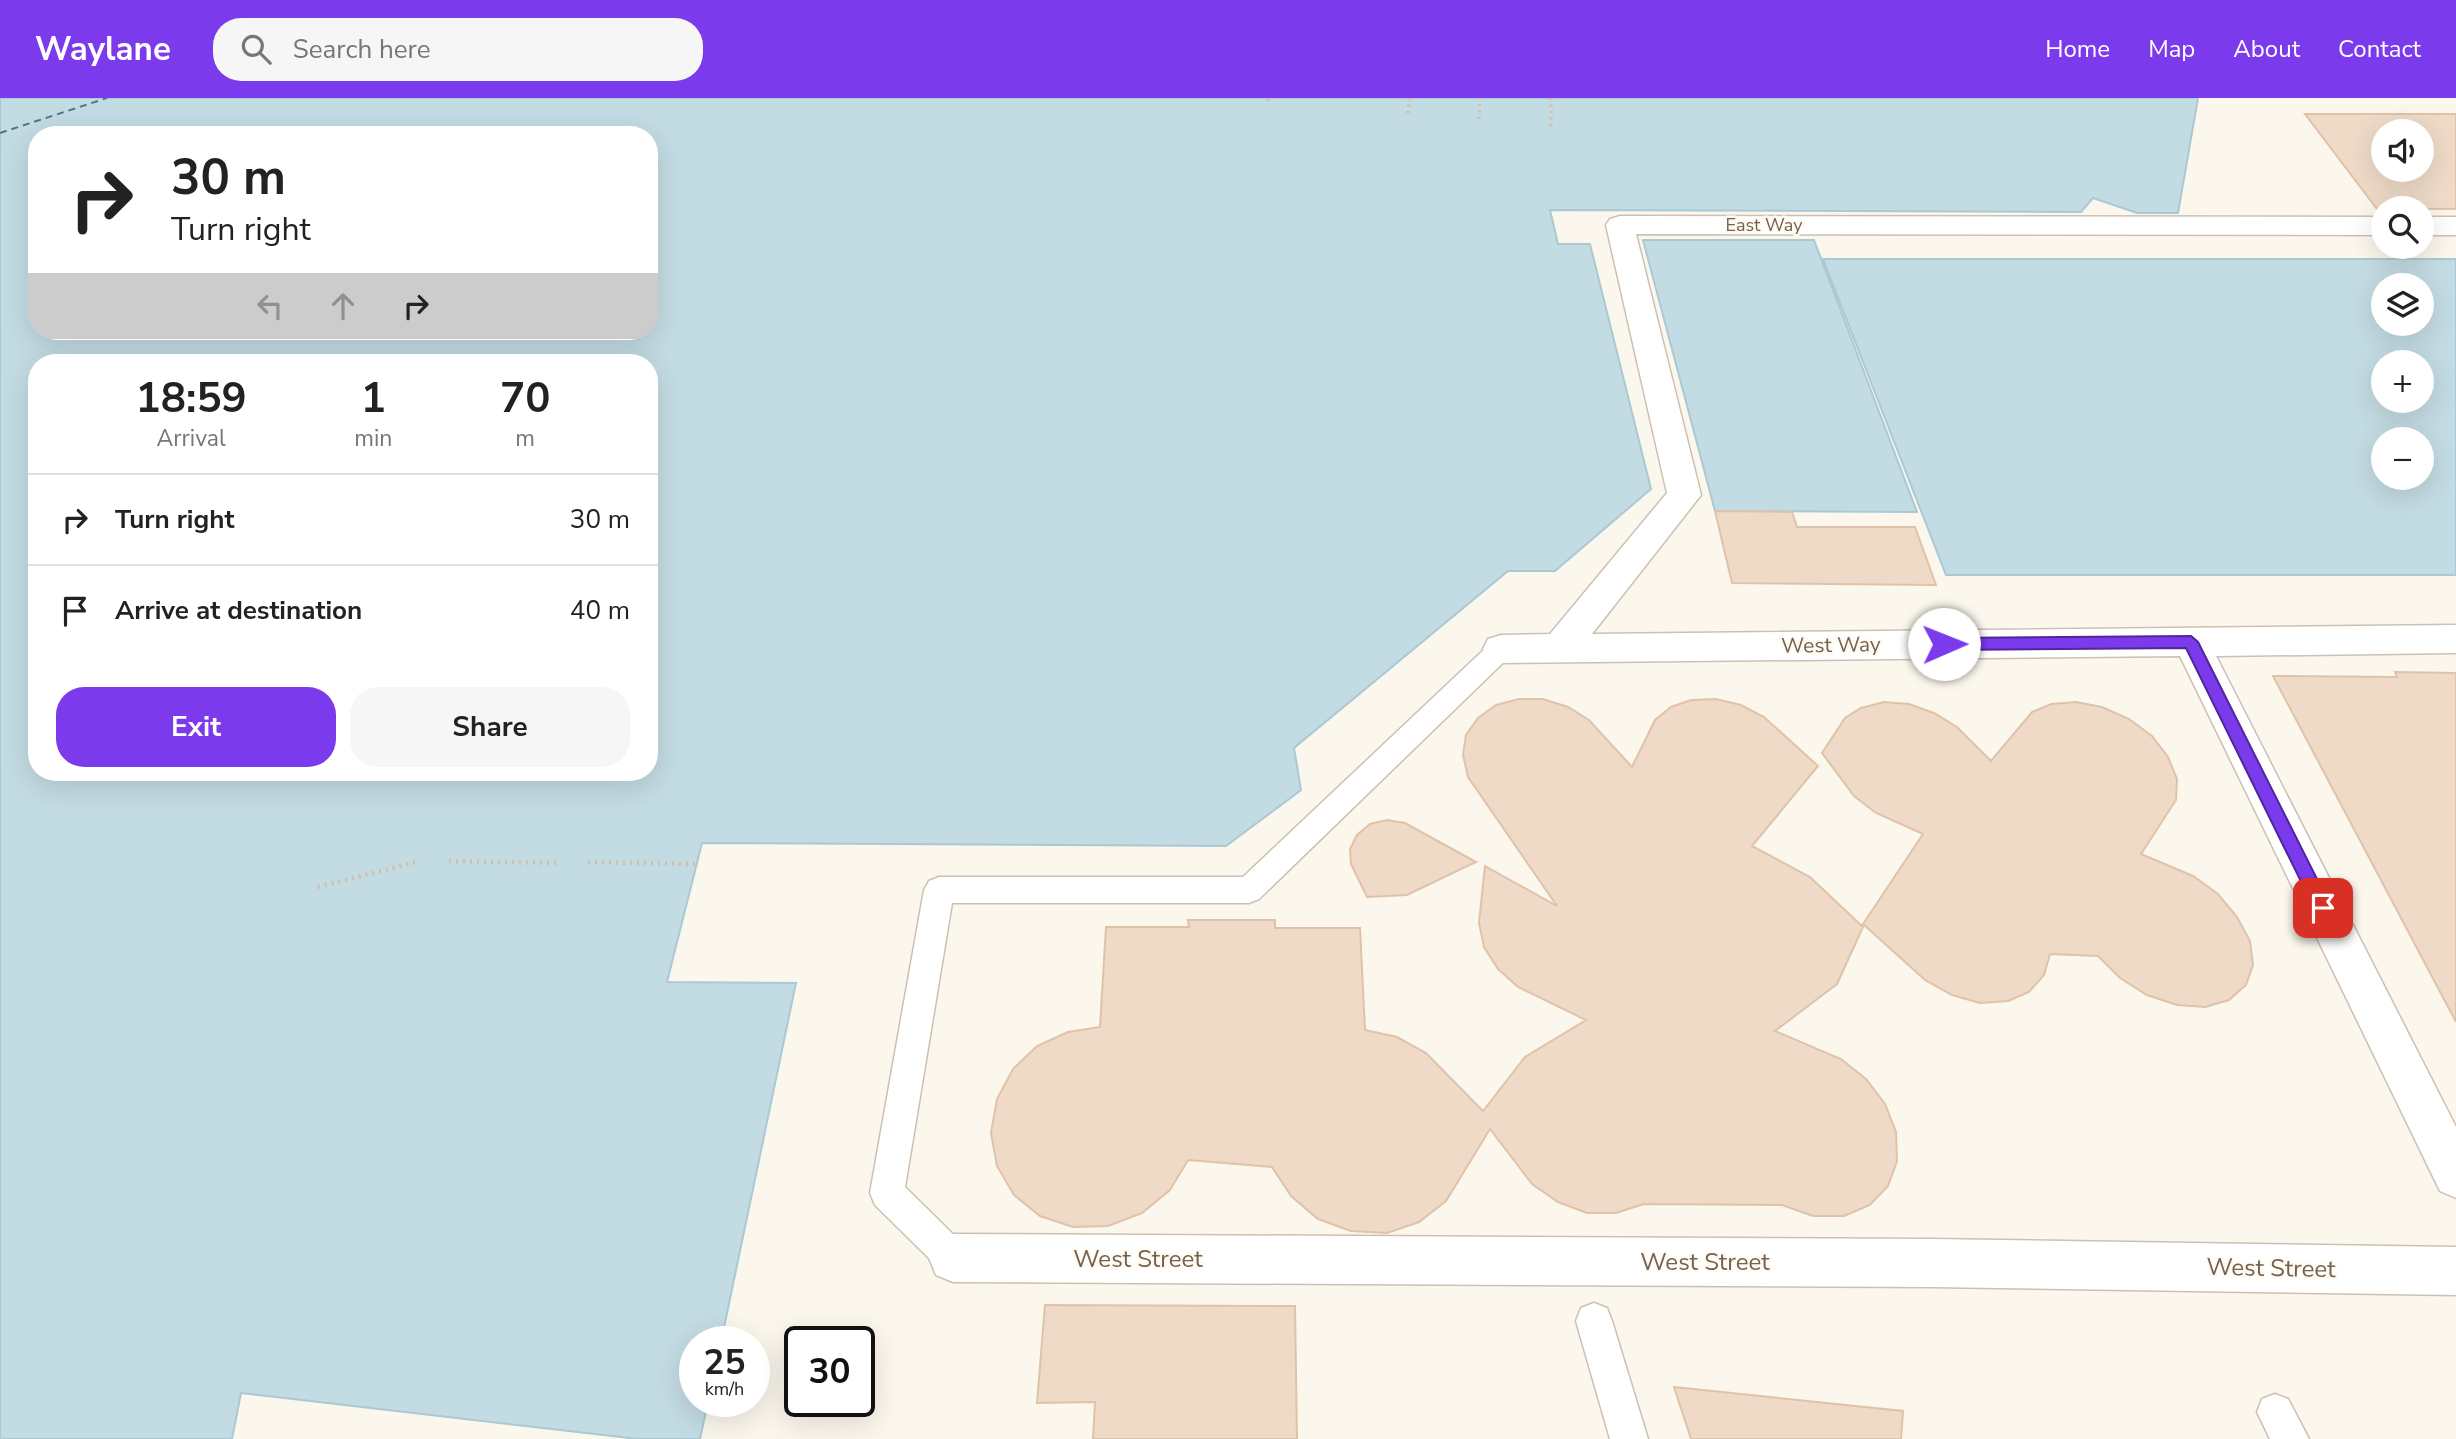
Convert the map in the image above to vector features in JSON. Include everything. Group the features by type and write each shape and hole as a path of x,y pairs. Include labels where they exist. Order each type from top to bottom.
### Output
{"street":[{"name":"East Way","path":"1560,648 1684,495 1620,225 2371,226"},
{"path":"2434,226 2456,226"},
{"name":"West Way","path":"1501,649 2456,639"},
{"path":"2191,642 2456,1175"},
{"name":"West Street","path":"953,1258 1932,1263 2456,1271"}],"lane":[{"path":"953,1258 887,1193 939,890 1249,890 1501,649"},
{"path":"1594,1321 1629,1439"}],"path":[{"path":"1408,113 1409,98"},
{"path":"1479,120 1480,98"},
{"path":"1551,98 1551,126"},
{"path":"318,887 420,861"},
{"path":"449,861 557,863"},
{"path":"588,862 697,864"}],"water":[{"path":"0,98 2198,98 2178,213 2137,213 2093,198 2081,212 1550,210 1558,244 1590,244 1651,489 1555,571 1508,571 1294,748 1301,790 1226,846 702,843 667,982 796,983 724,1326 679,1326 679,1417 705,1417 700,1439 638,1439 241,1393 232,1439 0,1439"},
{"path":"1643,240 1814,240 1917,512 1715,511"},
{"path":"1823,259 2456,259 2456,575 1946,575"}],"building":[{"path":"2305,114 2456,114 2456,209 2434,209 2434,196 2371,196 2371,201"},
{"path":"1715,511 1792,512 1797,527 1915,527 1936,585 1732,583"},
{"path":"2395,672 2456,673 2456,1022 2273,676 2397,677"},
{"path":"1519,699 1543,699 1568,707 1589,720 1632,767 1655,720 1671,707 1691,700 1716,699 1741,705 1764,717 1818,766 1752,846 1810,877 1863,927 1837,984 1775,1031 1841,1059 1866,1079 1885,1104 1896,1132 1897,1161 1888,1186 1870,1205 1844,1216 1813,1216 1782,1205 1644,1204 1616,1213 1587,1213 1558,1202 1532,1184 1490,1129 1446,1201 1419,1222 1387,1233 1351,1231 1318,1219 1291,1196 1272,1167 1188,1160 1170,1190 1142,1213 1108,1226 1073,1227 1040,1216 1014,1195 997,1166 991,1133 997,1099 1013,1069 1037,1046 1068,1032 1100,1027 1106,927 1189,927 1188,920 1275,920 1275,928 1360,928 1365,1030 1397,1037 1426,1053 1483,1111 1525,1057 1586,1020 1518,987 1498,969 1484,947 1479,923 1485,866 1557,906 1468,777 1463,755 1466,735 1478,718 1496,705"},
{"path":"1884,702 1909,704 1934,713 1957,727 1991,761 2032,712 2051,704 2076,702 2102,707 2129,719 2152,736 2168,757 2177,779 2176,800 2141,854 2193,876 2218,894 2237,917 2250,941 2253,965 2246,985 2229,1000 2205,1007 2177,1005 2147,995 2120,978 2098,956 2050,954 2044,975 2029,992 2008,1001 1980,1003 1952,995 1925,980 1863,924 1923,834 1876,813 1854,796 1822,753 1845,718 1861,708"},
{"path":"1387,820 1405,823 1476,862 1407,895 1367,897 1351,864 1350,849 1357,835 1370,824"},
{"path":"1045,1305 1295,1306 1297,1439 1093,1439 1095,1402 1037,1403"},
{"path":"1674,1387 1903,1411 1901,1439 1691,1439"}],"ferry route":[{"path":"0,133 107,98"}],"route":[{"path":"1944,644 2191,642 2323,908"}]}
